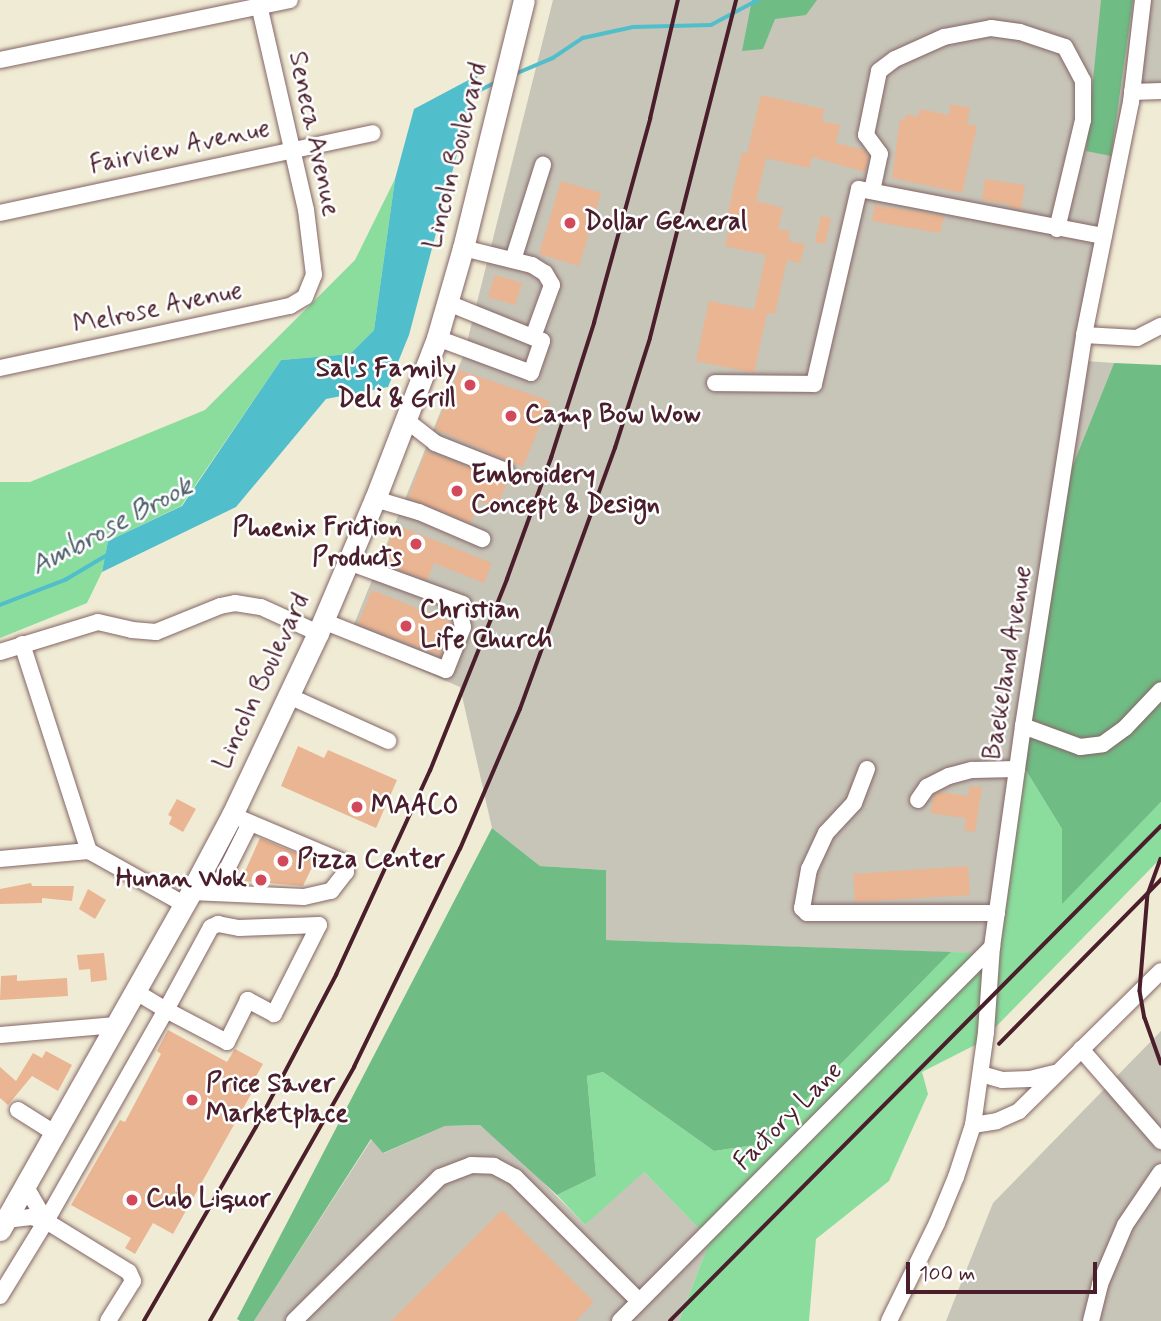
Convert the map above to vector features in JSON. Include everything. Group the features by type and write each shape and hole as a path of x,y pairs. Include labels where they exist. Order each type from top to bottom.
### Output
{"main road":[{"name":"Lincoln Boulevard","path":"3,1225 187,898 241,819 289,696 375,499 436,338 463,248 524,0"}],"street":[{"path":"0,60 259,4 290,0"},
{"name":"Baekeland Avenue","path":"889,1321 947,1200 973,1125 981,1074 992,947 1023,726 1084,334 1132,92 1143,0"},
{"name":"Seneca Avenue","path":"259,4 306,210 313,280"},
{"path":"872,191 880,154 866,135 879,71 895,59 944,37 991,28 1020,32 1065,47 1083,81 1083,120 1057,229"},
{"path":"1132,92 1161,91"},
{"name":"Fairview Avenue","path":"0,213 372,133"},
{"path":"513,260 542,165"},
{"path":"715,383 814,384 859,189 1104,236"},
{"path":"463,248 532,265 545,274 552,285 533,337"},
{"name":"Melrose Avenue","path":"0,368 290,306 305,297 313,280"},
{"path":"436,338 531,373 542,341 448,303"},
{"path":"1084,334 1137,338 1161,326"},
{"path":"406,419 435,443 506,471"},
{"path":"375,499 419,512 482,539"},
{"path":"0,652 98,622 132,630 156,632 220,606 235,603 261,607 321,627 359,635 446,670 463,627 460,614 463,604 348,562"},
{"path":"22,644 89,851"},
{"path":"1023,726 1080,747 1103,744 1125,729 1161,690"},
{"path":"289,696 388,741"},
{"path":"867,769 854,803 826,834 809,869 802,908 807,913 998,914"},
{"path":"918,800 927,787 949,776 972,770 1017,769"},
{"path":"0,859 89,851 187,898 215,893 304,897 331,891 346,872 346,866 341,861 241,819 215,893"},
{"path":"0,1296 47,1221 166,1010 211,927 218,924 239,928 320,925 274,1014 248,1000 227,1042 166,1010 136,992"},
{"name":"Factory Lane","path":"620,1321 992,947"},
{"path":"1156,975 1161,994"},
{"path":"973,1125 997,1121 1019,1111 1156,975"},
{"path":"0,1035 117,1026"},
{"path":"1082,1049 1161,1141"},
{"path":"981,1074 1011,1080 1030,1079 1056,1072"},
{"path":"18,1110 56,1133"},
{"path":"295,1321 440,1177 471,1165 494,1166 515,1177 639,1301"},
{"path":"1091,1321 1100,1284 1125,1225 1161,1172"},
{"path":"26,1187 47,1221"},
{"path":"3,1225 31,1217 47,1221 129,1272 133,1281 108,1321"}],"shaded area":[{"path":"553,0 1161,0 1161,96 1135,96 1085,361 1114,363 1048,527 994,954 606,940 606,870 540,866 492,828 460,687 348,639 464,354"},
{"path":"1161,1031 1161,1321 946,1321 993,1203"},
{"path":"480,1125 522,1161 585,1225 643,1171 710,1240 679,1321 254,1321 372,1139 384,1153 445,1126"}],"green space":[{"path":"752,0 817,0 806,15 775,19 763,49 742,51"},
{"path":"1101,0 1133,0 1111,156 1086,151"},
{"path":"395,179 374,330 350,354 281,360 181,506 108,541 102,572 87,603 0,638 0,482 30,482 205,410 355,260"},
{"path":"1114,363 1161,365 1161,802 1062,904 1062,829 1022,764 1048,527"},
{"path":"1022,764 1062,829 1062,903 1161,802 1161,858 981,1042 922,1072 928,1094 889,1181 816,1239 809,1321 679,1321 710,1240 644,1172 585,1225 557,1195 596,1176 587,1076 603,1072 714,1151 762,1144 951,952 994,954"},
{"path":"492,828 540,866 606,870 606,940 951,952 762,1144 714,1151 603,1072 587,1076 596,1176 557,1195 480,1125 445,1126 383,1153 371,1139 254,1321 240,1321 237,1319"}],"water":[{"path":"478,75 409,335 388,387 326,399 236,507 102,572 108,541 182,506 281,360 350,354 374,330 395,179 414,109"}],"building":[{"path":"761,95 824,109 822,121 840,125 836,143 864,150 869,156 865,172 812,157 809,168 766,158 756,201 783,208 778,229 790,231 788,241 805,244 800,263 787,260 775,314 767,313 754,373 696,361 709,301 754,310 766,255 725,246 732,218 727,217 742,152 747,154"},
{"path":"951,104 970,108 967,124 977,126 962,193 892,178 900,119 905,120 907,114 918,117 920,109 949,115"},
{"path":"985,179 1025,185 1021,209 1009,207 1009,204 982,200"},
{"name":"Dollar General","path":"561,181 601,193 579,266 539,254"},
{"path":"875,205 944,216 940,233 872,221"},
{"path":"821,216 831,218 825,244 815,242"},
{"path":"495,275 522,283 515,305 488,297"},
{"name":"Camp Bow Wow","path":"459,370 550,401 523,467 435,429"},
{"name":"Embroidery Concept & Design","path":"426,451 507,482 497,507 479,501 471,523 408,498"},
{"name":"Phoenix Friction Products","path":"396,525 492,563 484,583 434,563 427,580 381,563"},
{"name":"Christian Life Church","path":"372,590 451,622 440,656 358,624"},
{"name":"MAACO","path":"298,746 324,758 328,750 397,780 376,828 281,786"},
{"path":"970,786 982,787 975,832 964,830 966,818 930,813 934,795 941,792 968,796"},
{"path":"177,799 196,809 183,832 169,824 172,817 168,815"},
{"path":"260,838 315,861 303,886 244,881 242,878"},
{"path":"968,866 970,895 855,902 853,874"},
{"path":"31,883 32,886 74,886 72,901 42,898 42,903 0,904 0,889"},
{"path":"88,889 106,900 95,919 79,909"},
{"path":"104,953 107,980 91,982 90,969 79,970 77,955"},
{"path":"17,975 17,981 67,978 68,996 0,1000 1,976"},
{"name":"Price Saver Marketplace","path":"168,1030 227,1062 235,1049 263,1064 255,1078 259,1080 173,1234 153,1223 135,1254 125,1248 131,1238 71,1205 120,1120 125,1122 161,1054 157,1051"},
{"path":"46,1051 72,1065 58,1091 32,1076 8,1105 0,1098 0,1067 16,1081 33,1053 42,1058"},
{"path":"502,1210 594,1302 576,1321 391,1321"}],"waterway":[{"name":"Ambrose Brook","path":"515,74 553,58 583,38 633,27 711,25 758,0"},
{"name":"Ambrose Brook","path":"470,95 495,83"},
{"name":"Ambrose Brook","path":"0,605 65,580 109,554"}],"railway":[{"path":"144,1321 256,1127 336,975 430,771 507,579 551,458 594,323 650,119 678,0"},
{"path":"210,1321 354,1067 460,849 520,709 615,448 650,338 736,0"},
{"path":"670,1321 1161,826"},
{"path":"1161,859 1148,894 1140,991 1145,1018 1161,1063"},
{"path":"999,1044 1161,880"}],"place":[{"name":"Dollar General","path":"570,223"},
{"name":"Sal's Family Deli & Grill","path":"470,385"},
{"name":"Camp Bow Wow","path":"511,416"},
{"name":"Embroidery Concept & Design","path":"457,491"},
{"name":"Phoenix Friction Products","path":"416,544"},
{"name":"Christian Life Church","path":"406,626"},
{"name":"MAACO","path":"357,807"},
{"name":"Pizza Center","path":"283,861"},
{"name":"Hunan Wok","path":"261,880"},
{"name":"Price Saver Marketplace","path":"192,1100"},
{"name":"Cub Liquor","path":"132,1200"}]}
